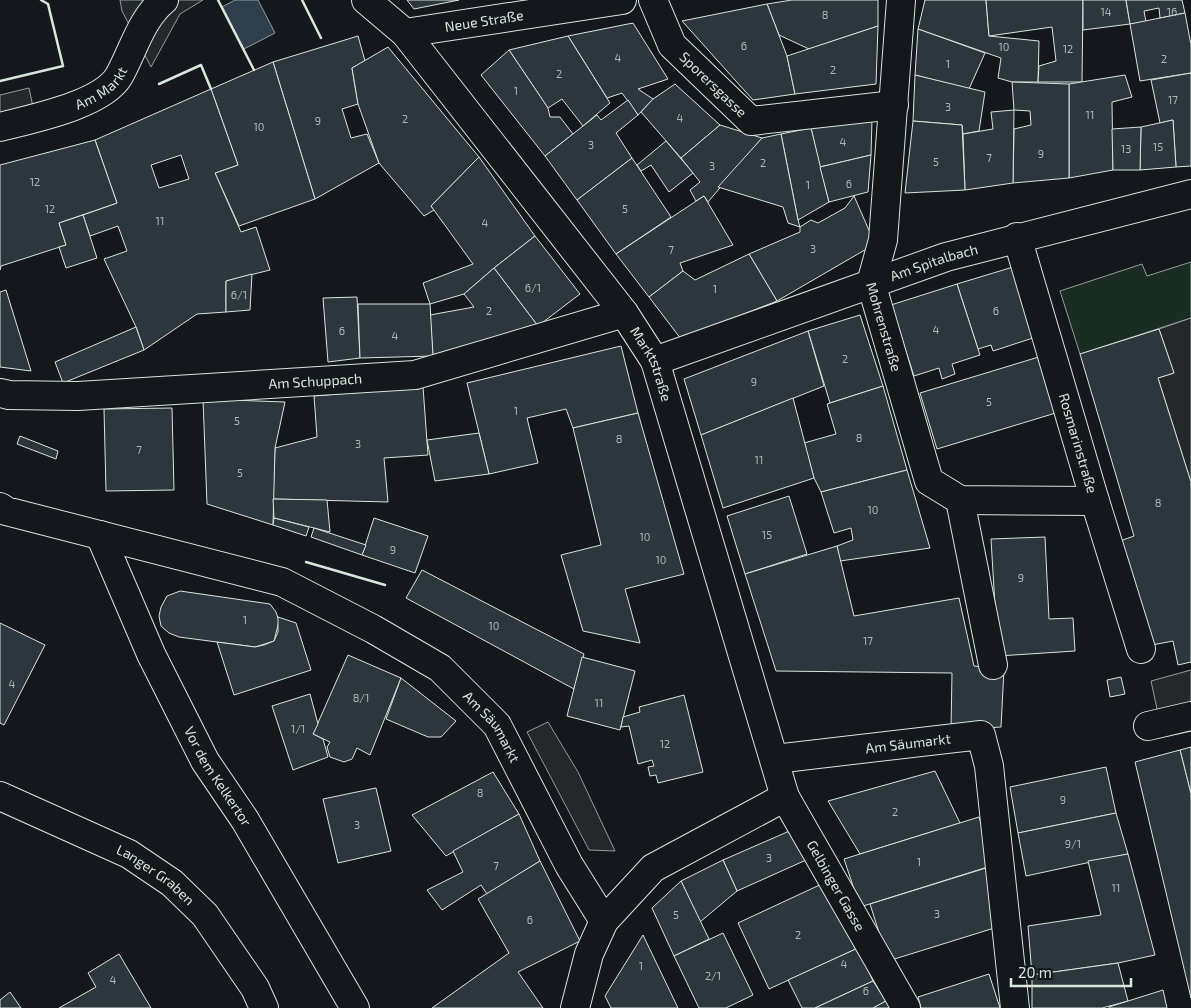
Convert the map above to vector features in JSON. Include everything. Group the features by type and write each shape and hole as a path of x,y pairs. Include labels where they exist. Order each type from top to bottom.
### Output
{"street":[{"name":"Am Markt","path":"0,127 38,117 102,92 118,78 135,40 157,6 164,0"},
{"path":"366,0 405,33"},
{"name":"Neue Straße","path":"405,33 508,8 622,0"},
{"name":"Sporersgasse","path":"653,0 672,45 751,121 894,105"},
{"name":"Mohrenstraße","path":"901,0 883,240 871,283 929,481 960,500"},
{"name":"Marktstraße","path":"405,33 624,313 655,360 775,759"},
{"name":"Am Spitalbach","path":"655,360 946,257 1017,237 1191,194"},
{"name":"Rosmarinstraße","path":"1017,237 1095,501 1142,649"},
{"name":"Am Schuppach","path":"0,393 9,395 78,396 415,375 624,313"},
{"path":"993,665 960,500 1095,501"},
{"name":"Am Säumarkt","path":"0,507 6,511 282,582 373,629 440,668 497,725 569,865 604,921"},
{"name":"Vor dem Kelkertor","path":"100,535 151,654 204,761 245,820 355,1008"},
{"path":"1148,726 1191,716"},
{"name":"Am Säumarkt","path":"775,759 907,742 981,735 989,766 1015,1008"},
{"name":"Gelbinger Gasse","path":"775,759 785,797 906,1008"},
{"name":"Langer Graben","path":"0,796 129,854 172,883 205,915 255,988 264,1008"},
{"path":"575,1008 589,954 604,921 653,868 785,797"}],"green space":[{"path":"1191,262 1191,318 1080,354 1060,291 1142,264 1147,276"}],"shaded area":[{"path":"120,0 203,0 180,14 151,67 122,11"},
{"path":"29,88 33,107 0,115 0,95"},
{"path":"1191,318 1191,482 1158,378 1174,373 1159,329"},
{"path":"1191,670 1191,731 1166,736 1160,723 1151,681"},
{"path":"548,722 578,772 615,851 589,850 527,732"}],"water":[{"path":"235,0 258,0 275,33 244,49 222,7"}],"building":[{"path":"407,0 459,0 414,9"},
{"path":"792,0 878,0 878,26 809,49 779,35 767,4"},
{"path":"925,0 986,0 989,36 1039,41 1038,82 1012,82 998,78 1001,58 918,29"},
{"path":"986,0 1083,0 1082,82 1038,82 1039,66 1056,61 1052,27 989,36"},
{"path":"1083,0 1126,0 1130,24 1083,30"},
{"path":"1126,0 1182,0 1185,13 1160,18 1159,8 1144,11 1146,22 1130,24"},
{"path":"767,4 787,56 795,94 753,100 682,21"},
{"path":"1185,13 1191,45 1191,73 1140,81 1130,24"},
{"path":"633,23 668,79 638,89 653,99 638,115 622,93 607,98 568,36"},
{"path":"878,26 876,84 795,94 787,56"},
{"path":"918,29 985,53 969,89 915,75"},
{"path":"358,36 365,61 352,68 358,104 342,109 351,138 367,134 379,163 315,199 273,62"},
{"path":"568,36 610,103 583,126 562,99 548,108 509,50"},
{"path":"388,47 479,157 431,206 434,210 424,216 379,163 358,104 352,68"},
{"path":"509,50 548,108 550,117 560,117 573,134 545,156 481,75"},
{"path":"273,62 315,199 239,226 215,173 238,165 211,89"},
{"path":"1191,73 1191,166 1176,167 1173,120 1160,123 1151,80"},
{"path":"915,75 985,92 979,131 963,134 962,125 913,121"},
{"path":"1125,75 1132,97 1112,102 1113,170 1069,178 1069,84"},
{"path":"1012,82 1069,84 1069,178 1013,183 1014,129 1031,125 1030,111 1014,110"},
{"path":"675,84 720,125 681,158 641,112 653,99"},
{"path":"211,89 238,165 215,173 241,232 256,227 270,270 226,281 226,312 197,314 144,350 136,327 104,259 127,251 118,226 90,236 83,215 117,203 95,140","holes":["181,155 189,179 159,188 151,165"]},
{"path":"628,100 638,115 616,133 632,158 577,200 545,156 597,115 601,120"},
{"path":"1014,110 1013,183 965,190 963,134 993,129 991,112"},
{"path":"872,119 871,155 820,167 811,128"},
{"path":"1173,120 1176,167 1140,170 1141,127"},
{"path":"913,121 962,125 965,190 905,193"},
{"path":"720,125 762,138 708,202 704,196 696,201 690,190 700,182 681,158"},
{"path":"1141,127 1140,170 1113,170 1112,129"},
{"path":"811,128 829,202 798,220 781,134"},
{"path":"781,134 800,227 788,223 783,207 718,187 762,138"},
{"path":"95,140 117,203 59,223 66,245 1,266 0,270 0,165"},
{"path":"666,141 693,173 669,192 651,165 641,171 637,165"},
{"path":"871,155 868,192 829,202 820,167"},
{"path":"479,157 535,236 464,294 430,304 423,283 473,264 431,206"},
{"path":"632,158 671,217 616,254 577,200"},
{"path":"704,196 733,245 680,263 683,271 649,297 616,254"},
{"path":"854,196 875,244 777,301 749,254 800,232 800,227 811,220 818,223 845,208"},
{"path":"83,215 97,258 66,268 59,247 66,245 59,223"},
{"path":"535,236 580,294 538,326 494,268"},
{"path":"749,254 777,301 681,339 649,297 683,271 695,280"},
{"path":"1013,267 1036,337 993,351 991,345 978,349 957,284"},
{"path":"494,268 538,326 433,356 430,315 474,307 464,294"},
{"path":"252,274 250,310 226,312 226,281"},
{"path":"957,284 980,355 952,364 955,374 942,379 939,368 914,376 891,305"},
{"path":"6,290 31,371 0,367 0,292"},
{"path":"357,297 360,358 328,362 323,298"},
{"path":"358,304 430,304 433,356 360,358"},
{"path":"860,315 883,386 830,403 808,331"},
{"path":"136,327 144,350 63,383 55,362"},
{"path":"1159,329 1174,373 1158,378 1191,482 1191,662 1178,665 1173,641 1152,645 1120,541 1134,536 1080,354"},
{"path":"808,331 824,386 701,435 684,379"},
{"path":"621,346 638,413 573,428 566,409 527,418 538,463 489,474 467,383"},
{"path":"1042,356 1059,412 937,449 920,393"},
{"path":"883,386 907,470 821,492 814,478 804,443 836,434 827,404"},
{"path":"423,387 428,455 384,458 388,502 273,499 275,448 317,437 314,396"},
{"path":"793,398 814,478 723,508 701,435"},
{"path":"203,399 285,402 275,448 273,525 207,504"},
{"path":"172,408 174,490 106,491 104,409"},
{"path":"638,413 684,574 625,589 640,643 583,631 561,555 601,545 573,428"},
{"path":"479,433 489,474 435,481 427,440"},
{"path":"20,436 58,451 56,459 17,444"},
{"path":"907,470 930,548 840,561 837,546 853,540 851,528 834,533 821,492"},
{"path":"789,496 807,554 745,574 727,516"},
{"path":"273,499 327,500 330,532 274,518"},
{"path":"274,518 309,527 306,536 273,525"},
{"path":"374,518 428,536 415,573 362,555"},
{"path":"314,528 366,545 362,555 311,537"},
{"path":"1045,537 1049,619 1073,618 1075,651 998,656 991,539"},
{"path":"837,546 854,616 959,598 974,666 1004,669 1001,727 951,730 952,673 776,671 745,574"},
{"path":"422,570 584,654 574,689 406,598"},
{"path":"180,591 270,604 276,612 279,621 274,641 255,647 179,637 169,633 161,626 159,616 161,607 167,596"},
{"path":"278,617 296,623 311,670 234,695 217,642 255,647 274,641 278,632"},
{"path":"0,623 45,645 4,725 0,723"},
{"path":"348,655 401,678 370,755 357,748 352,759 344,762 330,757 327,747 330,742 313,734"},
{"path":"582,657 635,671 620,730 567,716"},
{"path":"1121,677 1125,694 1110,697 1107,680"},
{"path":"401,678 456,721 441,737 428,737 386,719"},
{"path":"310,694 318,724 313,734 323,739 328,757 293,770 272,706"},
{"path":"684,695 703,772 658,783 656,775 650,776 648,767 654,766 652,760 638,764 629,726 621,727 623,717 640,712 639,707"},
{"path":"1191,747 1191,794 1180,750"},
{"path":"1180,750 1191,794 1191,998 1135,762"},
{"path":"1106,767 1116,813 1018,833 1010,787"},
{"path":"935,771 960,823 860,854 828,801"},
{"path":"493,772 519,814 446,856 412,815"},
{"path":"376,788 391,851 338,863 323,799"},
{"path":"1116,813 1128,854 1026,876 1018,833"},
{"path":"519,814 540,861 487,894 481,885 442,910 427,890 463,872 453,851"},
{"path":"979,817 994,865 860,907 844,859"},
{"path":"801,826 815,856 737,891 723,860"},
{"path":"1128,854 1155,955 1118,963 1032,975 1028,926 1101,915 1088,861"},
{"path":"723,860 737,891 700,922 681,881"},
{"path":"540,861 580,941 518,972 543,1008 432,1008 509,953 478,899"},
{"path":"986,868 1004,925 888,961 870,904"},
{"path":"681,881 709,939 674,956 652,908"},
{"path":"826,882 858,948 769,989 738,923"},
{"path":"723,933 753,995 726,1008 699,1008 674,956"},
{"path":"643,935 678,1008 611,1008 605,996"},
{"path":"858,948 873,981 815,1008 802,1008 788,980"},
{"path":"119,954 151,1008 59,1008 96,987 88,973"},
{"path":"1118,963 1128,1001 1102,1008 1032,1008 1032,975"},
{"path":"989,974 1000,1008 921,1008 918,997"},
{"path":"873,981 886,1001 873,1008 815,1008"},
{"path":"1163,990 1167,1008 1109,1008 1109,1007"},
{"path":"10,992 21,1008 0,1008 0,1000"},
{"path":"886,1001 890,1008 873,1008"}],"wall":[{"path":"0,81 63,66 48,4 41,0"},
{"path":"218,0 254,70"},
{"path":"302,0 321,38"},
{"path":"159,84 201,65 211,89"},
{"path":"306,562 385,585"}]}
